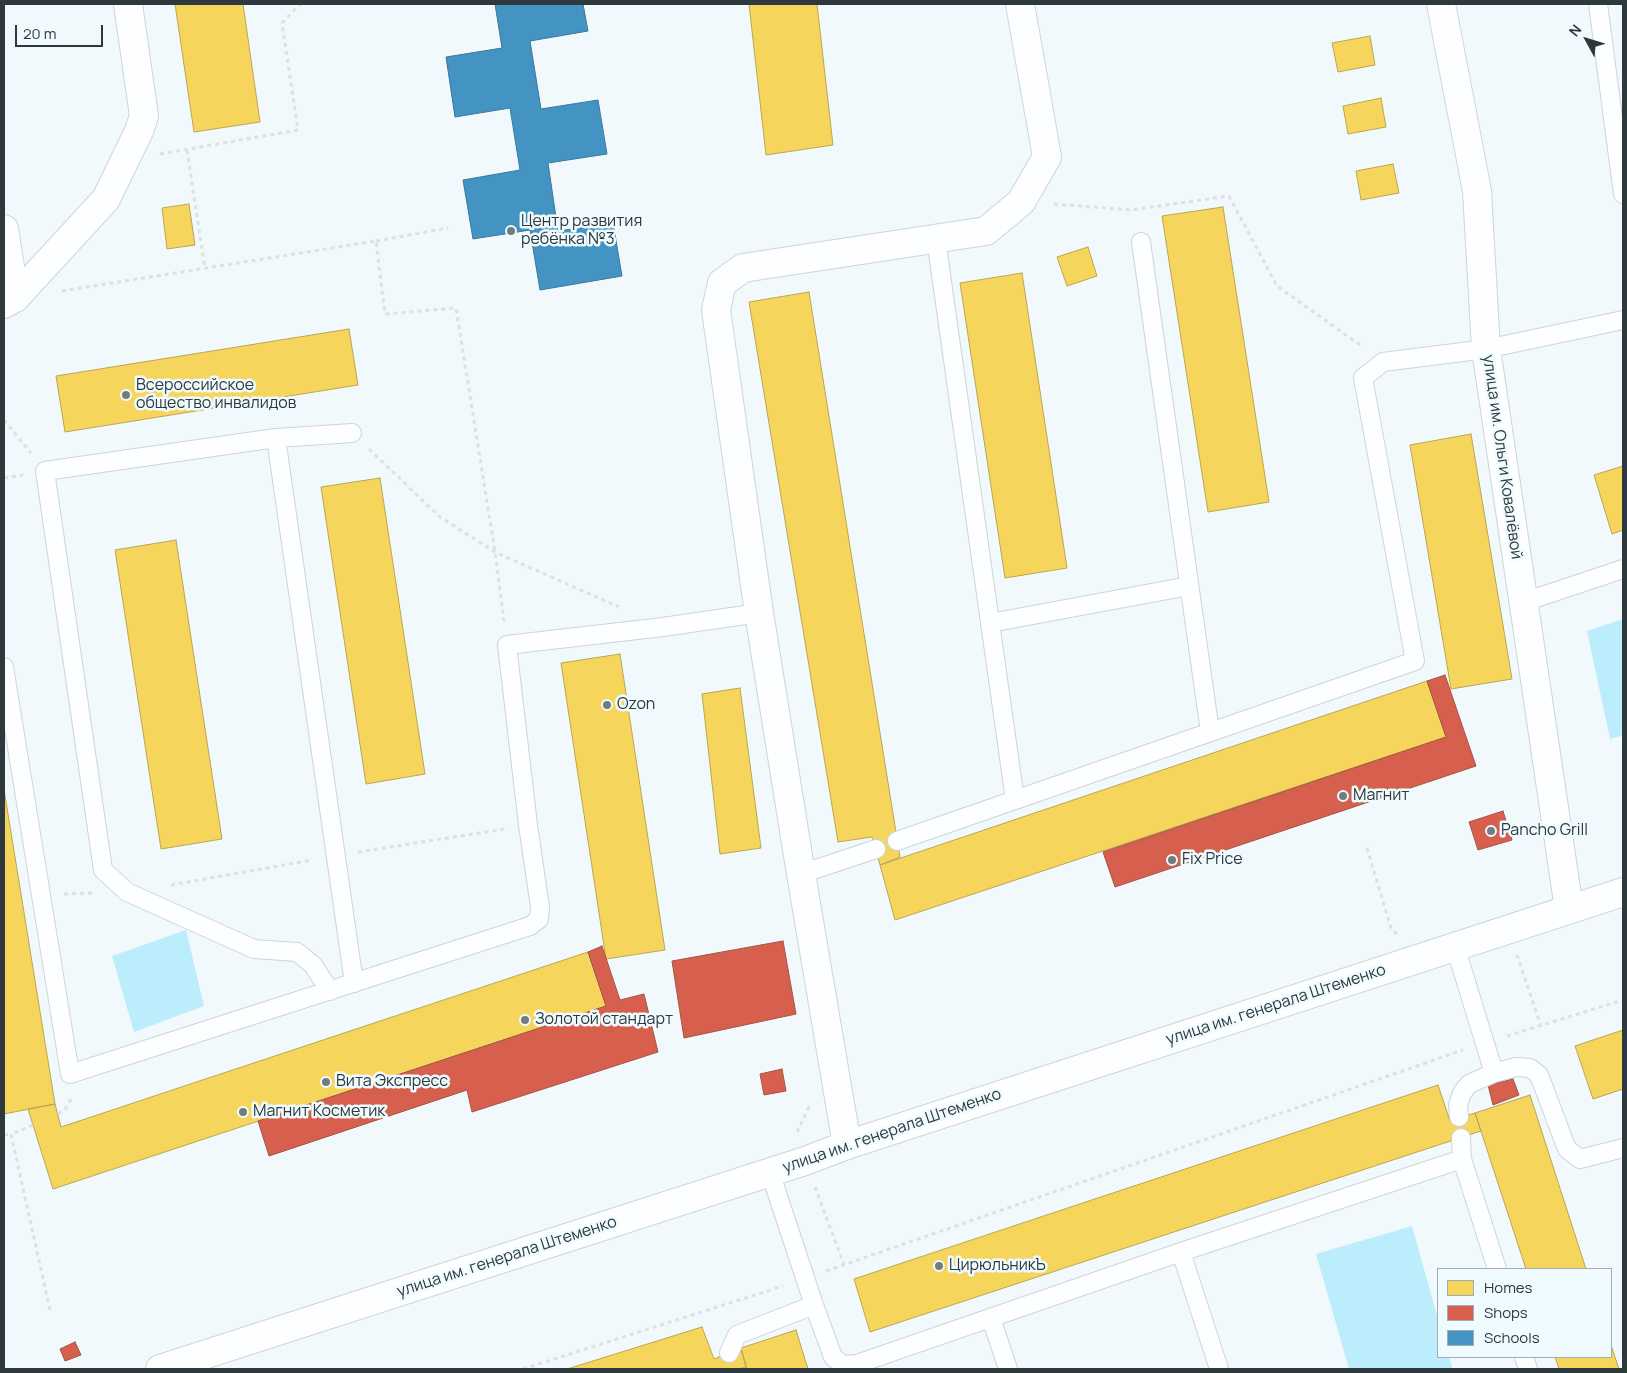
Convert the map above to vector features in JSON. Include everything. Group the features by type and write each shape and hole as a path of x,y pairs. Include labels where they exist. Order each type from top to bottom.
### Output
{"street":[{"path":"9,301 106,199 134,144 144,116 128,4"},
{"path":"847,1145 759,613 716,310 722,283 743,268 986,231 1021,202 1047,157 1020,4"},
{"name":"улица им. Ольги Ковалёвой","path":"1440,4 1477,192 1486,349 1569,909"},
{"path":"4,229 9,301"},
{"name":"улица им. генерала Штеменко","path":"160,1369 770,1172 847,1145 1623,892"}],"lane":[{"path":"1598,4 1623,194"},
{"path":"936,239 1015,800"},
{"path":"1141,242 1210,732"},
{"path":"897,840 1415,660 1363,378 1382,362 1486,349 1623,320"},
{"path":"330,991 313,965 297,952 254,949 127,892 103,870 45,472 276,438 352,433"},
{"path":"276,438 354,983"},
{"path":"1524,602 1623,569"},
{"path":"990,623 1189,586"},
{"path":"4,667 70,1074 530,926 539,919 540,907 528,825 508,645 663,627 759,613"},
{"path":"801,874 876,849"},
{"path":"1455,946 1494,1073"},
{"path":"1459,1117 1458,1105 1462,1093 1469,1084 1494,1073 1516,1067 1530,1068 1539,1075 1566,1148 1580,1159 1623,1148"},
{"path":"1461,1138 1462,1159 1497,1268"},
{"path":"770,1172 833,1357 843,1365 857,1364 1181,1252 1462,1159"},
{"path":"1181,1252 1218,1369"},
{"path":"729,1353 737,1334 814,1305"},
{"path":"991,1318 1008,1369"}],"path":[{"path":"134,144 160,154 298,130 282,23 300,4"},
{"path":"187,150 205,269"},
{"path":"1021,202 1131,210 1229,196 1278,286 1382,362"},
{"path":"9,301 448,228"},
{"path":"376,241 386,314 456,308 508,645"},
{"path":"4,420 45,472"},
{"path":"352,433 440,517 495,552 663,627"},
{"path":"127,892 528,825"},
{"path":"1367,848 1391,928 1396,935 1401,936"},
{"path":"1508,929 1541,1026"},
{"path":"523,1369 806,1279 1484,1042 1623,1000"},
{"path":"4,1135 33,1125"},
{"path":"11,1134 50,1310"}],"shaded area":[{"path":"1623,619 1623,735 1610,739 1587,631"},
{"path":"186,930 204,1006 134,1032 112,956"},
{"path":"1412,1226 1437,1315 1437,1358 1449,1358 1453,1369 1349,1369 1316,1254"}],"building: Homes":[{"path":"175,4 243,4 260,122 194,132"},
{"path":"749,4 817,4 833,145 766,155"},
{"path":"1370,36 1375,65 1338,72 1332,43"},
{"path":"1381,98 1386,127 1348,134 1343,106"},
{"path":"1393,164 1399,193 1361,200 1356,171"},
{"path":"189,204 195,245 167,249 162,208"},
{"path":"1223,207 1269,502 1208,512 1162,216"},
{"path":"1088,247 1097,276 1067,286 1057,257"},
{"path":"1022,273 1067,568 1005,578 960,283"},
{"path":"809,292 900,857 880,865 872,837 838,842 749,302"},
{"path":"349,329 358,385 65,432 56,376"},
{"path":"1471,434 1512,679 1451,689 1410,445"},
{"path":"1623,466 1623,530 1612,534 1594,475"},
{"path":"380,478 425,774 366,784 321,487"},
{"path":"176,540 222,839 161,849 115,550"},
{"path":"620,654 665,950 606,959 561,663"},
{"path":"1427,681 1446,737 895,920 880,865"},
{"path":"740,688 761,848 720,854 702,694"},
{"path":"4,789 55,1104 4,1114"},
{"path":"588,952 606,1006 53,1189 28,1109 55,1104 61,1127"},
{"path":"1623,1030 1623,1089 1593,1099 1575,1046"},
{"path":"1438,1085 1450,1121 1475,1113 1481,1131 870,1332 854,1279"},
{"path":"1530,1095 1586,1268 1526,1268 1475,1113"},
{"path":"702,1327 714,1359 741,1348 746,1367 739,1369 567,1369"},
{"path":"796,1330 808,1369 747,1369 741,1348"},
{"path":"1612,1348 1619,1369 1559,1369 1555,1358 1612,1358"}],"building: Shops":[{"path":"1445,675 1476,766 1115,887 1103,852 1446,737 1427,681"},
{"name":"Pancho Grill","path":"1503,811 1512,840 1478,850 1469,822"},
{"path":"783,941 796,1014 684,1038 672,961"},
{"path":"602,946 620,1000 644,994 658,1052 472,1112 467,1090 269,1156 258,1121 606,1006 588,952"},
{"path":"782,1069 786,1091 764,1095 760,1074"},
{"path":"1513,1079 1519,1095 1493,1105 1488,1085"},
{"path":"75,1342 81,1355 65,1361 60,1349"}],"building: Schools":[{"path":"495,4 583,4 588,31 530,41 541,109 598,100 607,154 548,163 558,231 613,223 622,276 540,290 530,230 473,239 463,180 520,170 510,108 455,117 446,57 502,48"}],"place":[{"name":"Центр развития ребёнка №3","path":"511,231"},
{"name":"Всероссийское общество инвалидов","path":"126,395"},
{"name":"Ozon","path":"607,705"},
{"name":"Магнит","path":"1343,796"},
{"name":"Pancho Grill","path":"1491,831"},
{"name":"Fix Price","path":"1172,860"},
{"name":"Золотой стандарт","path":"525,1020"},
{"name":"Вита Экспресс","path":"326,1082"},
{"name":"Магнит Косметик","path":"243,1112"},
{"name":"ЦирюльникЪ","path":"939,1266"}]}
